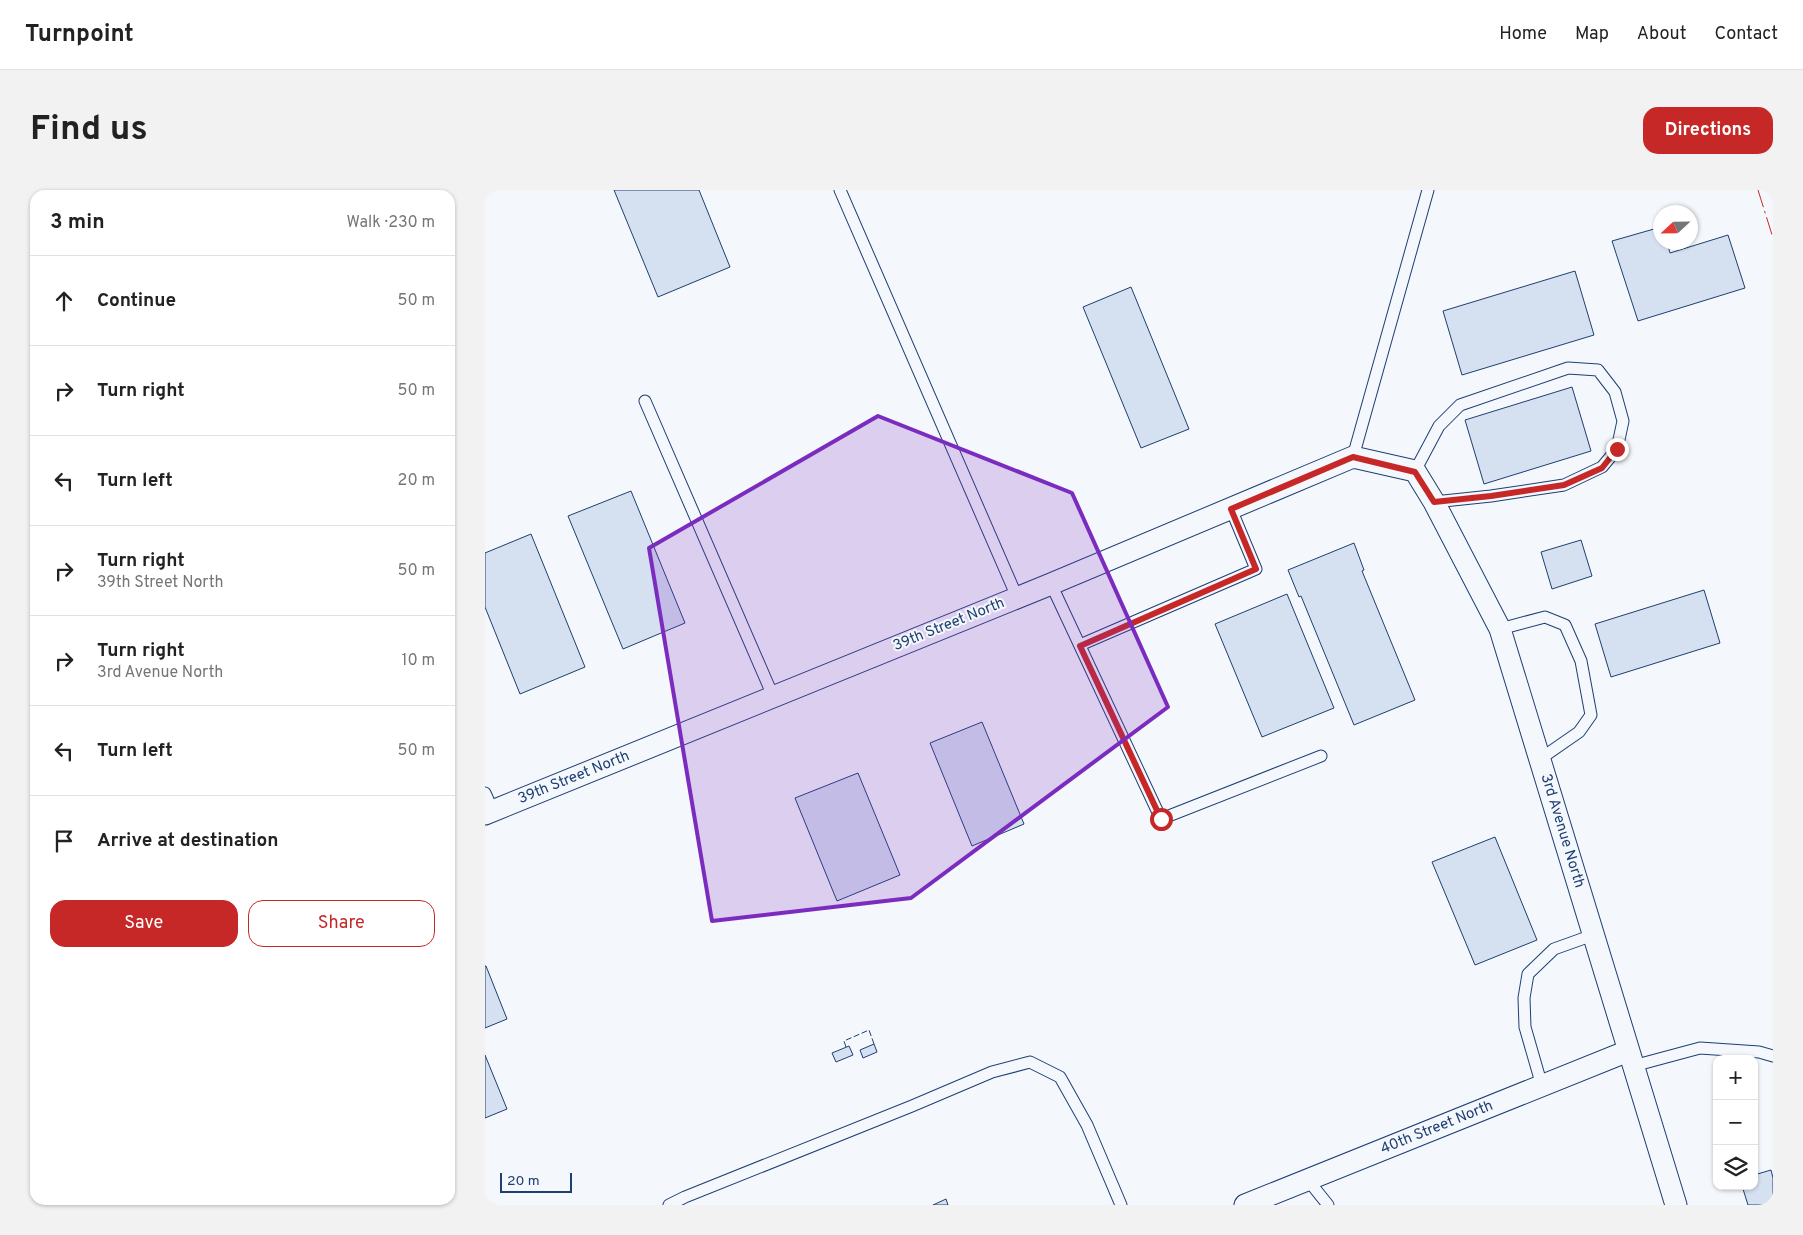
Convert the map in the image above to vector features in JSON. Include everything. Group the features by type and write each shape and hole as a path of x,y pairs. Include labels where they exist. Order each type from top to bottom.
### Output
{"street":[{"name":"39th Street North","path":"488,806 773,696 1051,584 1353,457"},
{"path":"1353,457 1415,472"},
{"name":"3rd Avenue North","path":"1415,472 1434,502 1500,629 1676,1205"},
{"name":"40th Street North","path":"1245,1205 1542,1086 1631,1059"}],"lane":[{"path":"840,190 1017,597"},
{"path":"1353,457 1428,190"},
{"path":"1415,472 1439,426 1460,405 1568,368 1598,370 1615,392 1623,421 1617,449 1602,468 1564,485 1434,502"},
{"path":"645,401 773,696"},
{"path":"1080,646 1256,569 1231,509"},
{"path":"1051,584 1161,819 1321,756"},
{"path":"1500,629 1545,617 1565,625 1581,661 1591,714 1579,732 1540,759"},
{"path":"1542,1086 1525,1027 1525,998 1528,974 1554,949 1593,935"},
{"path":"1631,1059 1700,1048 1759,1052 1773,1056"},
{"path":"669,1205 992,1072 1030,1062 1060,1077 1087,1124 1121,1205"},
{"path":"1308,1180 1328,1205"}],"highlighted area":[{"path":"878,416 1072,493 1168,707 911,898 712,921 649,548"}],"building":[{"path":"614,190 699,190 730,267 658,297"},
{"path":"1653,229 1653,250 1669,250 1670,253 1680,250 1698,250 1698,244 1728,235 1745,288 1638,321 1612,241"},
{"path":"1575,271 1594,335 1462,375 1443,311"},
{"path":"1131,287 1189,429 1141,448 1083,307"},
{"path":"1572,387 1591,451 1484,484 1465,420"},
{"path":"631,491 685,623 623,649 568,516"},
{"path":"531,534 585,667 520,694 485,607 485,553"},
{"path":"1581,540 1592,576 1552,589 1541,552"},
{"path":"1354,543 1364,570 1362,571 1415,700 1354,725 1301,596 1299,597 1288,570"},
{"path":"1704,590 1720,643 1611,677 1595,624"},
{"path":"1287,594 1334,708 1262,737 1215,624"},
{"path":"982,722 1024,824 972,846 930,743"},
{"path":"858,773 900,875 837,901 795,798"},
{"path":"1495,837 1537,940 1475,965 1432,862"},
{"path":"485,966 507,1019 485,1028"},
{"path":"874,1044 877,1052 863,1058 860,1050"},
{"path":"849,1046 853,1055 836,1062 832,1053"},
{"path":"485,1055 507,1109 485,1118"},
{"path":"1771,1170 1773,1178 1773,1205 1748,1205 1743,1190 1758,1190 1758,1174"},
{"path":"946,1199 948,1205 933,1205"}],"fence":[{"path":"846,1047 844,1041 869,1030 874,1044"}],"power":[{"path":"1758,190 1773,238"}],"route":[{"path":"1161,819 1080,646 1256,569 1231,509 1353,457 1415,472 1434,502 1564,485 1602,468 1617,449"}]}
